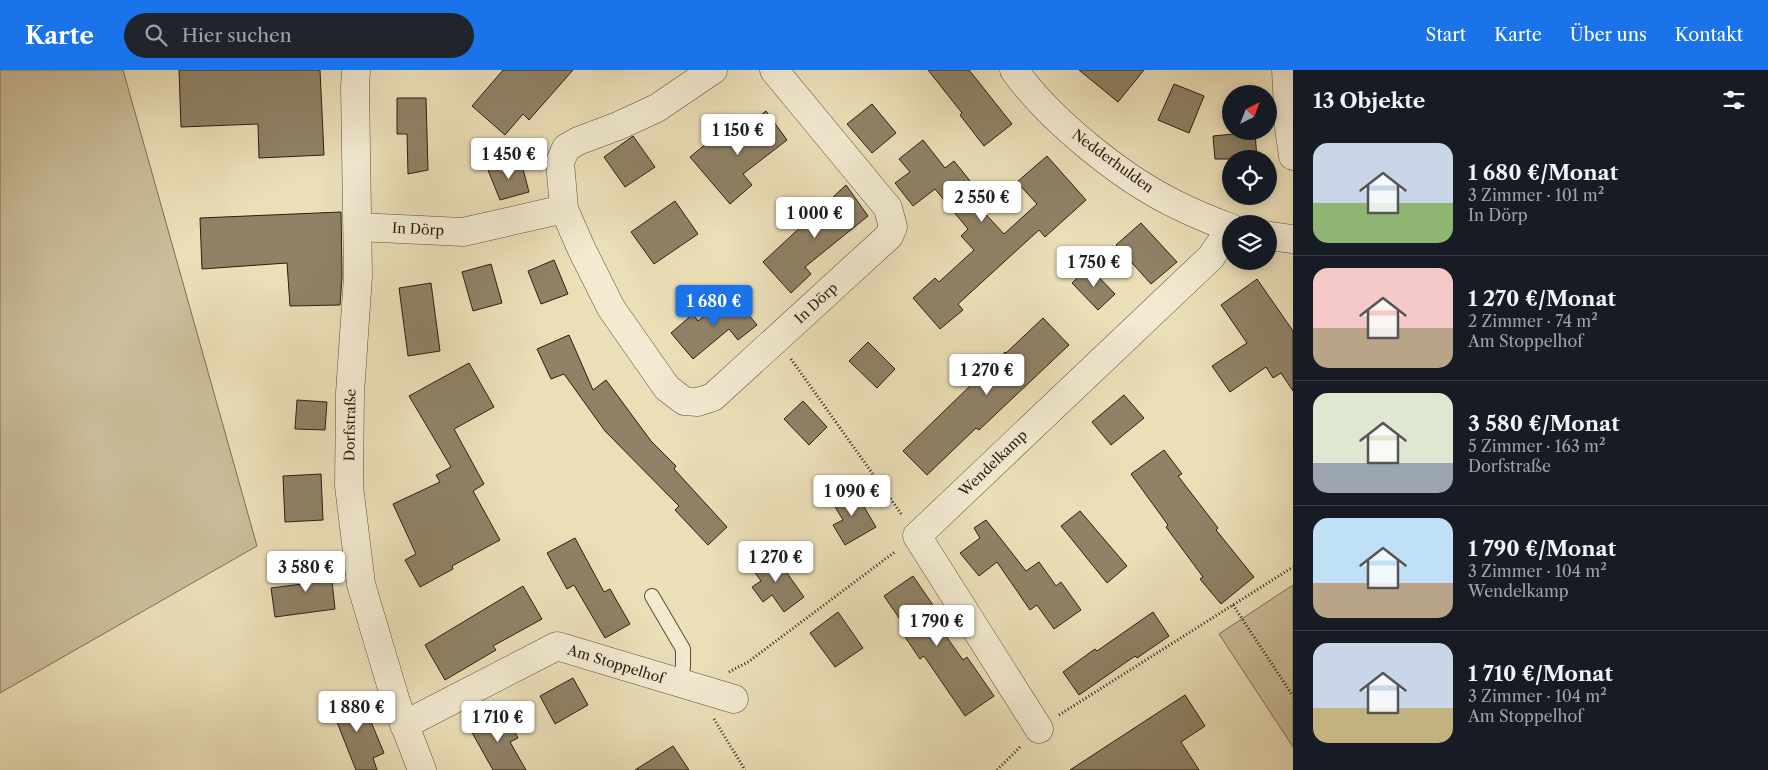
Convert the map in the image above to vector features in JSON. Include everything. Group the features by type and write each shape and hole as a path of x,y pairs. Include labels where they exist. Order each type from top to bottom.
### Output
{"street":[{"name":"Dorfstraße","path":"356,70 358,276 350,392 349,486 361,584 396,702 422,770"},
{"name":"In Dörp","path":"713,70 657,108 618,126 578,141 566,148 560,162 564,209 611,308 667,388 684,401 698,402 713,397 889,236 893,227 888,208 774,70"},
{"name":"Nedderhulden","path":"1014,70 1029,91 1078,138 1127,175 1174,204 1222,224"},
{"path":"1288,72 1289,128 1293,156"},
{"name":"In Dörp","path":"358,227 463,232 564,209"},
{"path":"1277,237 1293,239"},
{"name":"Wendelkamp","path":"917,536 1211,257 1222,241"},
{"path":"917,536 1039,729"},
{"name":"Am Stoppelhof","path":"404,726 557,646 734,700"}],"lane":[{"path":"652,596 683,650 683,667 687,686"}],"path":[{"path":"745,770 687,686 748,662 917,536 777,339"},
{"path":"997,770 1039,729 1293,567"},
{"path":"1233,605 1293,696"}],"shaded area":[{"path":"0,70 123,70 257,546 0,693"},
{"path":"1293,585 1293,747 1219,634"}],"building":[{"path":"179,70 320,70 324,155 259,158 258,124 181,127"},
{"path":"503,70 573,70 529,120 523,114 505,135 472,106"},
{"path":"928,70 969,70 1012,124 984,146 960,115 962,113"},
{"path":"1079,70 1144,70 1118,102"},
{"path":"1174,84 1204,96 1189,133 1158,120"},
{"path":"397,98 426,98 428,170 408,174 407,134 397,134"},
{"path":"872,104 896,133 872,153 847,124"},
{"path":"766,111 787,140 743,174 752,185 730,204 690,157 713,138 720,146"},
{"path":"1222,135 1222,140 1256,140 1256,150 1222,150 1222,159 1215,159 1213,136"},
{"path":"633,136 655,167 625,187 604,157"},
{"path":"923,140 945,168 954,161 975,187 967,194 1004,234 1037,204 1017,182 1047,156 1086,200 1045,237 1039,230 958,304 963,310 940,329 913,298 935,278 939,282 974,250 961,236 968,229 935,189 913,206 895,183 910,172 899,159"},
{"path":"521,161 529,192 500,200 488,170"},
{"path":"846,185 868,216 805,267 811,274 791,293 763,262"},
{"path":"675,201 698,234 654,264 631,232"},
{"path":"341,212 342,276 340,305 290,306 287,263 202,269 200,218"},
{"path":"1141,223 1177,262 1151,284 1116,245"},
{"path":"554,260 568,294 541,304 528,271"},
{"path":"491,264 502,303 473,311 462,272"},
{"path":"1089,267 1115,294 1098,310 1072,283"},
{"path":"1257,279 1293,331 1293,391 1281,373 1273,378 1266,367 1230,392 1212,366 1247,343 1221,305"},
{"path":"431,283 440,351 408,356 399,288"},
{"path":"732,294 757,325 738,340 729,329 693,359 671,333 693,314 698,321"},
{"path":"1043,318 1069,345 979,430 976,428 927,475 903,451 1005,352"},
{"path":"569,335 593,390 606,380 651,441 676,466 674,469 727,527 708,545 675,510 679,506 605,431 564,374 551,379 537,349"},
{"path":"868,342 895,369 877,388 849,361"},
{"path":"469,363 494,407 454,429 484,484 473,491 500,540 452,566 453,569 420,587 405,560 416,554 393,504 440,482 436,475 451,467 409,396"},
{"path":"1124,395 1144,418 1111,445 1092,422"},
{"path":"297,400 327,402 325,430 295,429"},
{"path":"803,401 827,427 809,445 784,419"},
{"path":"1164,450 1182,474 1178,476 1218,528 1216,530 1254,577 1221,604 1200,579 1203,577 1166,527 1168,525 1131,474"},
{"path":"321,474 323,520 285,522 283,476"},
{"path":"852,487 876,527 845,545 833,525 843,520 831,500"},
{"path":"1080,511 1127,566 1107,583 1061,526"},
{"path":"986,520 1026,571 1039,562 1056,586 1061,582 1081,610 1054,629 1037,605 1030,610 997,562 979,576 960,553 980,538 974,528"},
{"path":"575,538 604,592 610,589 630,624 605,638 574,585 567,589 547,553"},
{"path":"772,552 804,597 784,612 772,595 763,602 752,587 761,581 751,567"},
{"path":"330,563 335,609 275,617 271,588 302,584 299,567"},
{"path":"913,576 937,611 931,615 963,660 967,657 994,696 965,716 924,656 920,659 901,631 906,628 884,596"},
{"path":"523,586 542,619 493,646 496,650 445,680 425,645"},
{"path":"838,612 863,648 835,667 810,633"},
{"path":"1153,612 1169,636 1137,658 1135,656 1079,695 1063,672"},
{"path":"573,678 588,705 555,724 540,696"},
{"path":"349,694 355,709 364,705 384,753 373,758 377,770 356,770 329,702"},
{"path":"1185,695 1205,726 1181,742 1199,770 1070,770"},
{"path":"503,710 518,738 510,742 526,770 493,770 470,729"},
{"path":"673,746 689,770 635,770"}]}
